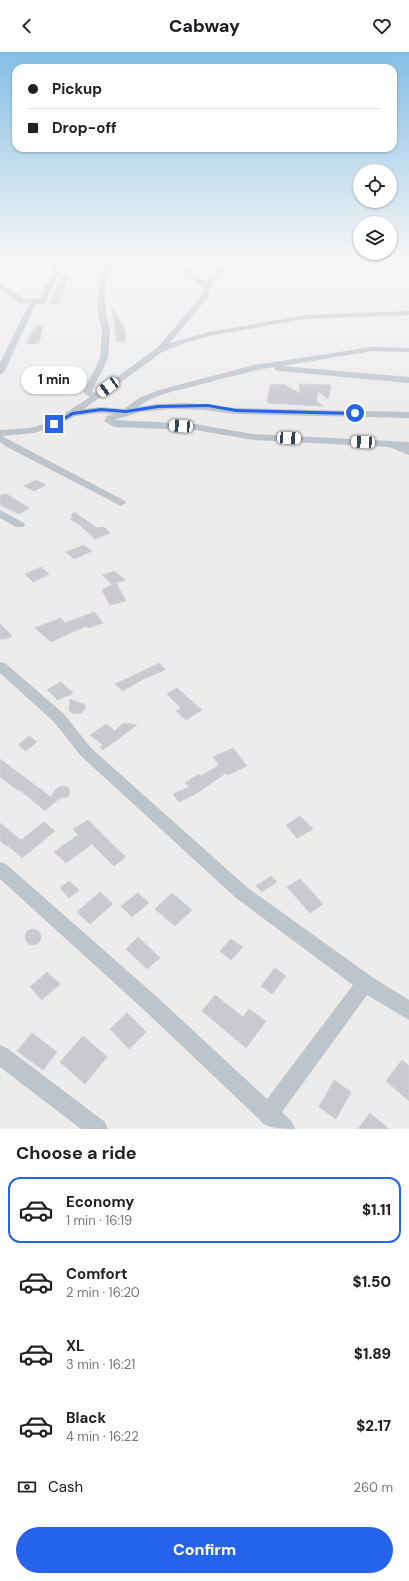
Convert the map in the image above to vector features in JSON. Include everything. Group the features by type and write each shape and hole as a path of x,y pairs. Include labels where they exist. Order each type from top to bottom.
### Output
{"street":[{"path":"0,372 30,309"},
{"path":"96,396 87,392 104,358 106,330 101,309"},
{"path":"0,433 31,431 54,424 72,413 159,350 194,309"},
{"path":"159,350 209,334 305,317 409,313"},
{"path":"72,413 101,410 126,412 142,400 162,392 205,379 263,366 372,350 409,350"},
{"path":"263,366 409,380"},
{"path":"409,415 236,411 208,406 158,406 126,412 110,418 109,421 114,424 154,424 195,427 253,437 409,445"},
{"path":"0,438 10,445 122,503"},
{"path":"391,444 409,452"},
{"path":"0,513 20,525"},
{"path":"0,666 58,718 86,752 242,893 365,983 409,1011"},
{"path":"0,869 150,1003 268,1115 285,1129"},
{"path":"268,1115 365,983"},
{"path":"0,1056 98,1129"}],"building":[{"path":"112,309 124,327 126,341 117,342"},
{"path":"35,326 43,326 39,343 26,344"},
{"path":"283,384 300,393 299,384 331,385 328,399 318,391 316,401 323,406 267,403 270,385"},
{"path":"36,480 46,485 34,491 24,486"},
{"path":"5,493 29,508 19,514 0,505 0,496"},
{"path":"74,512 97,528 104,527 110,533 95,539 81,526 70,519 73,518 71,516"},
{"path":"84,545 92,551 74,559 66,552"},
{"path":"41,567 49,574 33,582 25,574"},
{"path":"115,571 125,580 112,584 102,575"},
{"path":"116,583 126,601 110,605 102,590"},
{"path":"94,612 103,623 89,628 86,626 51,642 35,628 61,618 65,623"},
{"path":"0,624 12,636 6,639 0,639"},
{"path":"160,663 165,670 143,679 123,691 115,684"},
{"path":"61,682 73,693 58,700 47,690"},
{"path":"177,688 202,710 186,720 176,711 181,708 167,694"},
{"path":"70,699 85,705 85,710 79,714 72,713 69,710"},
{"path":"124,723 137,725 103,750 100,747 103,745 90,735 106,724 115,731"},
{"path":"29,736 37,742 26,751 18,745"},
{"path":"233,748 247,766 228,775 226,773 197,793 179,802 173,794 189,787 185,783 199,774 201,776 219,765 213,757"},
{"path":"0,759 51,797 56,789 62,786 69,788 70,794 67,797 60,798 44,811 20,790 19,791 0,777"},
{"path":"300,816 313,829 297,838 286,825"},
{"path":"88,820 126,857 114,866 92,844 66,863 54,852 78,835 73,829"},
{"path":"44,822 55,831 22,858 0,841 0,823 21,840"},
{"path":"271,876 277,882 262,892 256,886"},
{"path":"300,879 323,904 310,913 287,887"},
{"path":"69,881 79,890 69,898 60,888"},
{"path":"100,892 113,904 90,924 77,912"},
{"path":"138,893 149,903 132,917 121,906"},
{"path":"172,893 192,910 175,926 155,909"},
{"path":"33,929 39,931 41,937 39,943 33,945 27,943 25,937 27,931"},
{"path":"138,937 160,958 147,969 126,949"},
{"path":"231,939 243,947 231,960 220,951"},
{"path":"275,968 286,976 272,994 261,986"},
{"path":"47,972 60,984 42,1000 30,987"},
{"path":"215,995 243,1017 249,1009 266,1021 246,1048 202,1011"},
{"path":"127,1013 146,1032 129,1049 110,1029"},
{"path":"32,1033 57,1052 43,1070 17,1051"},
{"path":"83,1036 107,1057 85,1084 60,1062"},
{"path":"402,1060 409,1066 409,1101 386,1081"},
{"path":"334,1080 351,1092 336,1119 319,1107"},
{"path":"370,1113 389,1129 358,1129"}],"route":[{"path":"54,424 72,413 101,410 126,412 158,406 208,406 236,411 355,413"}]}
